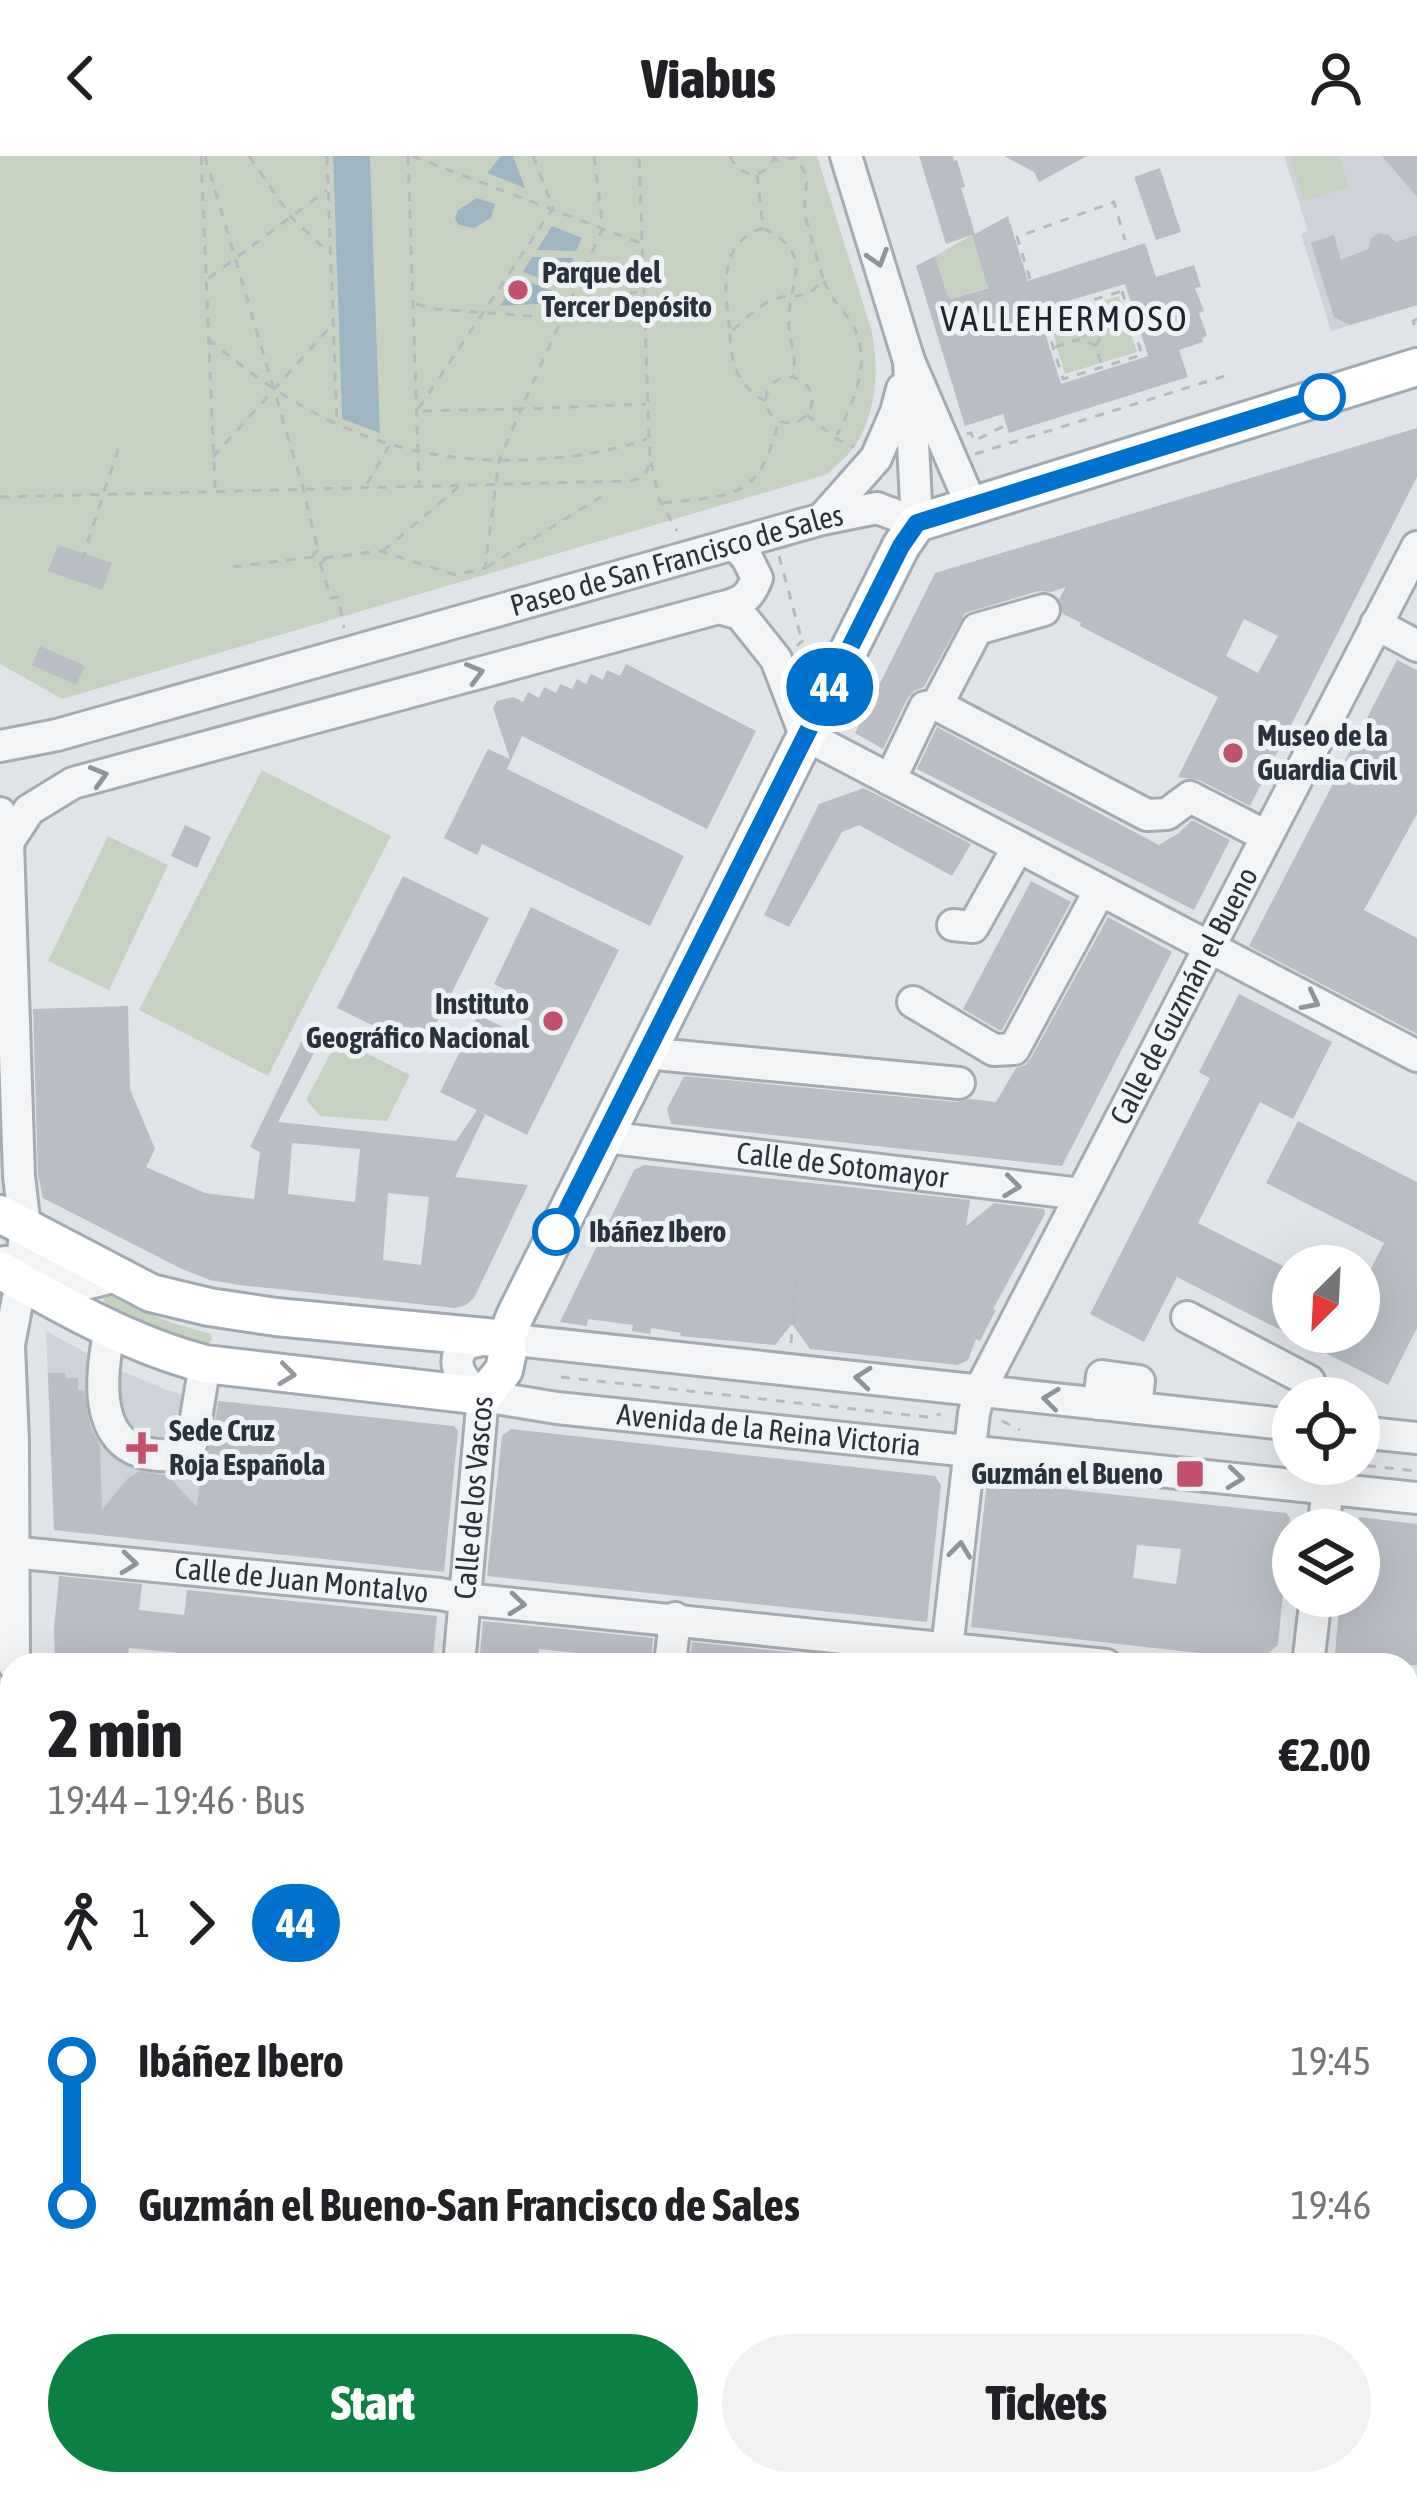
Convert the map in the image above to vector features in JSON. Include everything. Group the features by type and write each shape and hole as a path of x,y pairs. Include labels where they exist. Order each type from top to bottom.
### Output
{"main road":[{"name":"Paseo de San Francisco de Sales","path":"917,523 1417,367"},
{"name":"Calle de los Vascos","path":"481,1396 504,1370 508,1351 499,1339 522,1303 805,735 917,523"},
{"name":"Avenida de la Reina Victoria","path":"11,1253 118,1276 151,1293 208,1307 499,1339"},
{"name":"Avenida de la Reina Victoria","path":"11,1253 110,1328 168,1354 205,1364 481,1396"}],"street":[{"path":"846,156 909,361 972,506"},
{"path":"822,519 876,458 896,412 909,361"},
{"path":"909,361 917,523"},
{"name":"Paseo de San Francisco de Sales","path":"0,746 58,735 822,519 877,508 917,523"},
{"path":"719,608 751,595 757,578 735,544"},
{"name":"Calle de Guzmán el Bueno","path":"947,1649 977,1401 1081,1194 1195,940 1253,829 1417,547"},
{"name":"Paseo de San Francisco de Sales","path":"4,827 64,787 719,608 740,614 776,659 805,735"},
{"path":"937,705 977,628 1044,610"},
{"path":"1376,624 1417,646"},
{"path":"338,656 326,670 324,683 340,709"},
{"path":"295,668 314,696 308,718"},
{"path":"218,689 215,718 231,738"},
{"path":"185,699 200,715 203,729 197,747"},
{"path":"890,780 925,707 937,705 1147,814 1167,814 1190,797 1253,829"},
{"path":"805,735 1417,1056"},
{"path":"4,827 19,1176 8,1345 13,1441 6,1551 13,1653"},
{"path":"953,925 973,927 1018,847"},
{"path":"0,922 8,888"},
{"path":"913,1002 994,1050 1015,1049 1100,890"},
{"path":"646,1053 959,1083"},
{"name":"Calle de Sotomayor","path":"604,1137 1081,1194"},
{"path":"1187,1317 1301,1377"},
{"path":"110,1328 104,1363 107,1423 123,1445 135,1450 164,1456 192,1442 205,1364"},
{"name":"Avenida de la Reina Victoria","path":"499,1339 977,1401 1099,1404 1272,1423"},
{"name":"Avenida de la Reina Victoria","path":"481,1396 557,1408 1417,1498"},
{"name":"Calle de los Vascos","path":"460,1653 481,1396"},
{"path":"1380,1434 1417,1438"},
{"path":"1326,1509 1327,1489"},
{"name":"Calle de Juan Montalvo","path":"6,1551 675,1618 831,1650 987,1653"},
{"path":"1309,1653 1314,1617"},
{"path":"671,1653 675,1618"}],"path":[{"path":"203,156 303,488 317,550 313,557"},
{"path":"203,156 215,490"},
{"path":"249,156 291,217 330,254"},
{"path":"327,156 337,424"},
{"path":"419,485 410,156 642,244"},
{"path":"532,156 553,208"},
{"path":"485,568 499,461 603,228 594,156"},
{"path":"638,156 650,460 659,499 689,557"},
{"path":"730,156 736,169 749,175 770,167 775,158 797,158 807,178 804,212 823,279 831,299 852,323 861,347 860,381 835,438"},
{"path":"757,175 763,228"},
{"path":"206,281 328,189"},
{"path":"1030,279 1016,237 1114,202 1125,240"},
{"path":"417,411 553,208"},
{"path":"766,402 738,377 731,362 724,276 728,260 754,230 763,228 784,238 794,255 797,275 789,329 796,357 793,377"},
{"path":"730,332 773,299 802,297 815,291 823,279"},
{"path":"413,304 530,316 562,314 644,290"},
{"path":"1122,291 1142,355 1063,379 1043,315 1083,303 1122,291"},
{"path":"1053,348 1082,338 1089,324 1083,303"},
{"path":"1417,320 1413,320 1417,333"},
{"path":"1102,367 1096,346 1103,332 1132,323"},
{"path":"1089,324 1103,332"},
{"path":"213,457 333,325"},
{"path":"1082,338 1096,346"},
{"path":"208,339 301,406 418,453 478,462 583,456 649,438"},
{"path":"951,462 1232,374"},
{"path":"786,376 806,383 812,395 811,409 794,422 778,420 766,402 774,382 786,376"},
{"path":"417,411 647,404"},
{"path":"807,415 835,438 876,458"},
{"path":"663,503 727,496 746,486 761,472 771,452 778,420"},
{"path":"971,433 974,441 1006,424"},
{"path":"82,560 121,440"},
{"path":"365,486 390,444"},
{"path":"0,497 633,480 645,475 650,460"},
{"path":"382,552 462,484"},
{"path":"320,563 325,558 382,552 456,575 485,568 602,497"},
{"path":"773,533 802,641"},
{"path":"317,550 325,558"},
{"path":"233,567 313,557 343,614"},
{"path":"790,1351 797,1271"},
{"path":"561,1377 927,1417 977,1401 1020,1430"},
{"path":"1380,1467 1417,1471"}],"shaded area":[{"path":"1284,156 1417,156 1417,305 1331,331 1301,234 1308,231"},
{"name":"Sede Cruz Roja Española","path":"46,1331 169,1391 295,1409 282,1555 54,1530"}],"green space":[{"path":"0,156 333,156 342,419 380,432 370,156 817,156 872,332 875,376 868,419 855,446 828,474 62,699 0,664"},
{"path":"1290,156 1339,156 1349,187 1304,201"},
{"path":"972,235 981,262 998,284 951,299 935,256"},
{"path":"1119,296 1137,352 1065,374 1048,318"},
{"path":"262,770 391,836 268,1076 139,1010"},
{"path":"108,836 168,865 109,990 48,961"},
{"path":"338,1039 410,1075 387,1121 320,1116 306,1100"},
{"path":"108,1295 169,1322 211,1334 212,1340 195,1342 156,1329 107,1306 103,1300"}],"water":[{"path":"333,156 370,156 380,433 342,419"},
{"path":"501,156 513,156 525,188 487,173"},
{"path":"477,198 495,204 491,218 474,228 459,225 458,210"},
{"path":"552,226 582,238 576,251 537,250"},
{"path":"532,257 574,258 561,286 523,272"},
{"path":"518,278 558,293 554,303 500,306"}],"building":[{"path":"919,156 957,160 975,234 1008,216 1028,281 1145,243 1156,277 1194,265 1201,287 1195,288 1204,311 1199,313 1207,336 1179,350 1188,377 1009,433 1003,414 965,426 916,266 935,256 951,299 988,288 972,235 946,244","holes":["1125,284 1148,356 1061,384 1038,310"]},
{"path":"1004,156 1087,156 1039,182 1034,172"},
{"path":"1382,156 1417,156 1417,197"},
{"path":"1160,168 1181,232 1156,240 1134,177"},
{"path":"1378,233 1396,242 1417,235 1417,305 1350,325 1334,317 1311,243 1334,235 1341,260 1368,249"},
{"path":"1417,428 1417,477 1250,806 1199,780 1178,777 1218,697 1063,614 1059,599 1066,587 965,613 924,687 907,699 883,749 855,733 935,573","holes":["1244,619 1278,636 1258,673 1226,656"]},
{"path":"58,545 112,563 102,590 48,571"},
{"path":"40,646 85,666 76,685 32,665"},
{"path":"1397,660 1417,670 1417,814 1364,910 1417,938 1417,1034 1249,946"},
{"path":"626,664 756,731 707,829 522,736 507,769 684,856 650,926 482,844 477,855 444,838 488,749 510,759 493,708 497,701 513,697 523,702 528,692 539,698 544,687 556,693 560,684 572,689 577,679 586,684 591,674 603,680 607,670 620,676"},
{"path":"937,727 1159,845 1192,820 1230,840 1194,910 917,769"},
{"path":"864,788 971,844 952,876 859,825 842,832 789,927 764,915 819,804"},
{"path":"185,825 211,837 197,868 171,856"},
{"name":"Instituto Geográfico Nacional","path":"403,876 489,918 423,1050 337,1008"},
{"path":"1031,881 1071,902 999,1030 963,1009"},
{"name":"Instituto Geográfico Nacional","path":"531,907 619,950 527,1135 440,1092 478,1015 516,1033 531,1002 494,984"},
{"path":"1108,917 1172,952 1062,1166 671,1124 667,1109 684,1076 996,1102 1016,1068 1031,1058"},
{"path":"1239,994 1332,1042 1293,1119 1260,1102 1198,1223 1272,1260 1272,1326 1177,1277 1144,1342 1090,1314 1210,1078 1199,1072"},
{"path":"128,1006 130,1089 155,1149 146,1167 205,1193 254,1199 260,1152 250,1147 311,1022 326,1030 278,1122 456,1141 477,1110 485,1115 455,1177 528,1185 474,1298 455,1308 210,1280 43,1198 38,1175 33,1009","holes":["292,1143 360,1149 355,1202 288,1194","388,1193 429,1197 421,1265 383,1260"]},
{"path":"1298,1121 1417,1182 1417,1328 1388,1385 1325,1353 1380,1353 1380,1251 1384,1243 1266,1183"},
{"path":"644,1165 970,1200 966,1226 994,1203 1044,1209 1045,1214 980,1341 976,1339 968,1360 958,1365 810,1349 792,1324 775,1345 680,1336 651,1328 650,1334 632,1331 633,1325 588,1319 587,1326 560,1322 634,1170"},
{"path":"48,1373 78,1378 78,1390 84,1390 90,1426 100,1445 102,1510 128,1478 140,1471 168,1476 197,1507 202,1460 211,1445 219,1401 454,1426 458,1431 444,1572 54,1530"},
{"path":"511,1429 935,1476 941,1485 927,1622 487,1576 502,1436"},
{"path":"987,1481 1272,1512 1272,1617 1281,1617 1278,1645 1268,1653 1199,1653 971,1627","holes":["1137,1545 1181,1549 1176,1584 1133,1578"]},
{"path":"1380,1520 1417,1524 1417,1653 1335,1653 1338,1617 1380,1617"},
{"path":"59,1576 142,1584 139,1610 184,1615 187,1590 437,1616 433,1653 179,1653 129,1648 128,1653 55,1653"},
{"path":"483,1621 653,1638 652,1653 539,1649 539,1653 480,1653"},
{"path":"692,1642 797,1653 691,1653"}],"bus line":[{"name":"44","path":"556,1232 901,546 917,523 1322,397"}],"place":[{"name":"Parque del Tercer Depósito","path":"518,290"},
{"name":"Museo de la Guardia Civil","path":"1233,753"},
{"name":"Instituto Geográfico Nacional","path":"553,1021"},
{"name":"Ibáñez Ibero","path":"556,1232"},
{"name":"Sede Cruz Roja Española","path":"142,1448"},
{"name":"Guzmán el Bueno","path":"1190,1474"}],"district":[{"name":"VALLEHERMOSO","path":"1065,318"}]}
